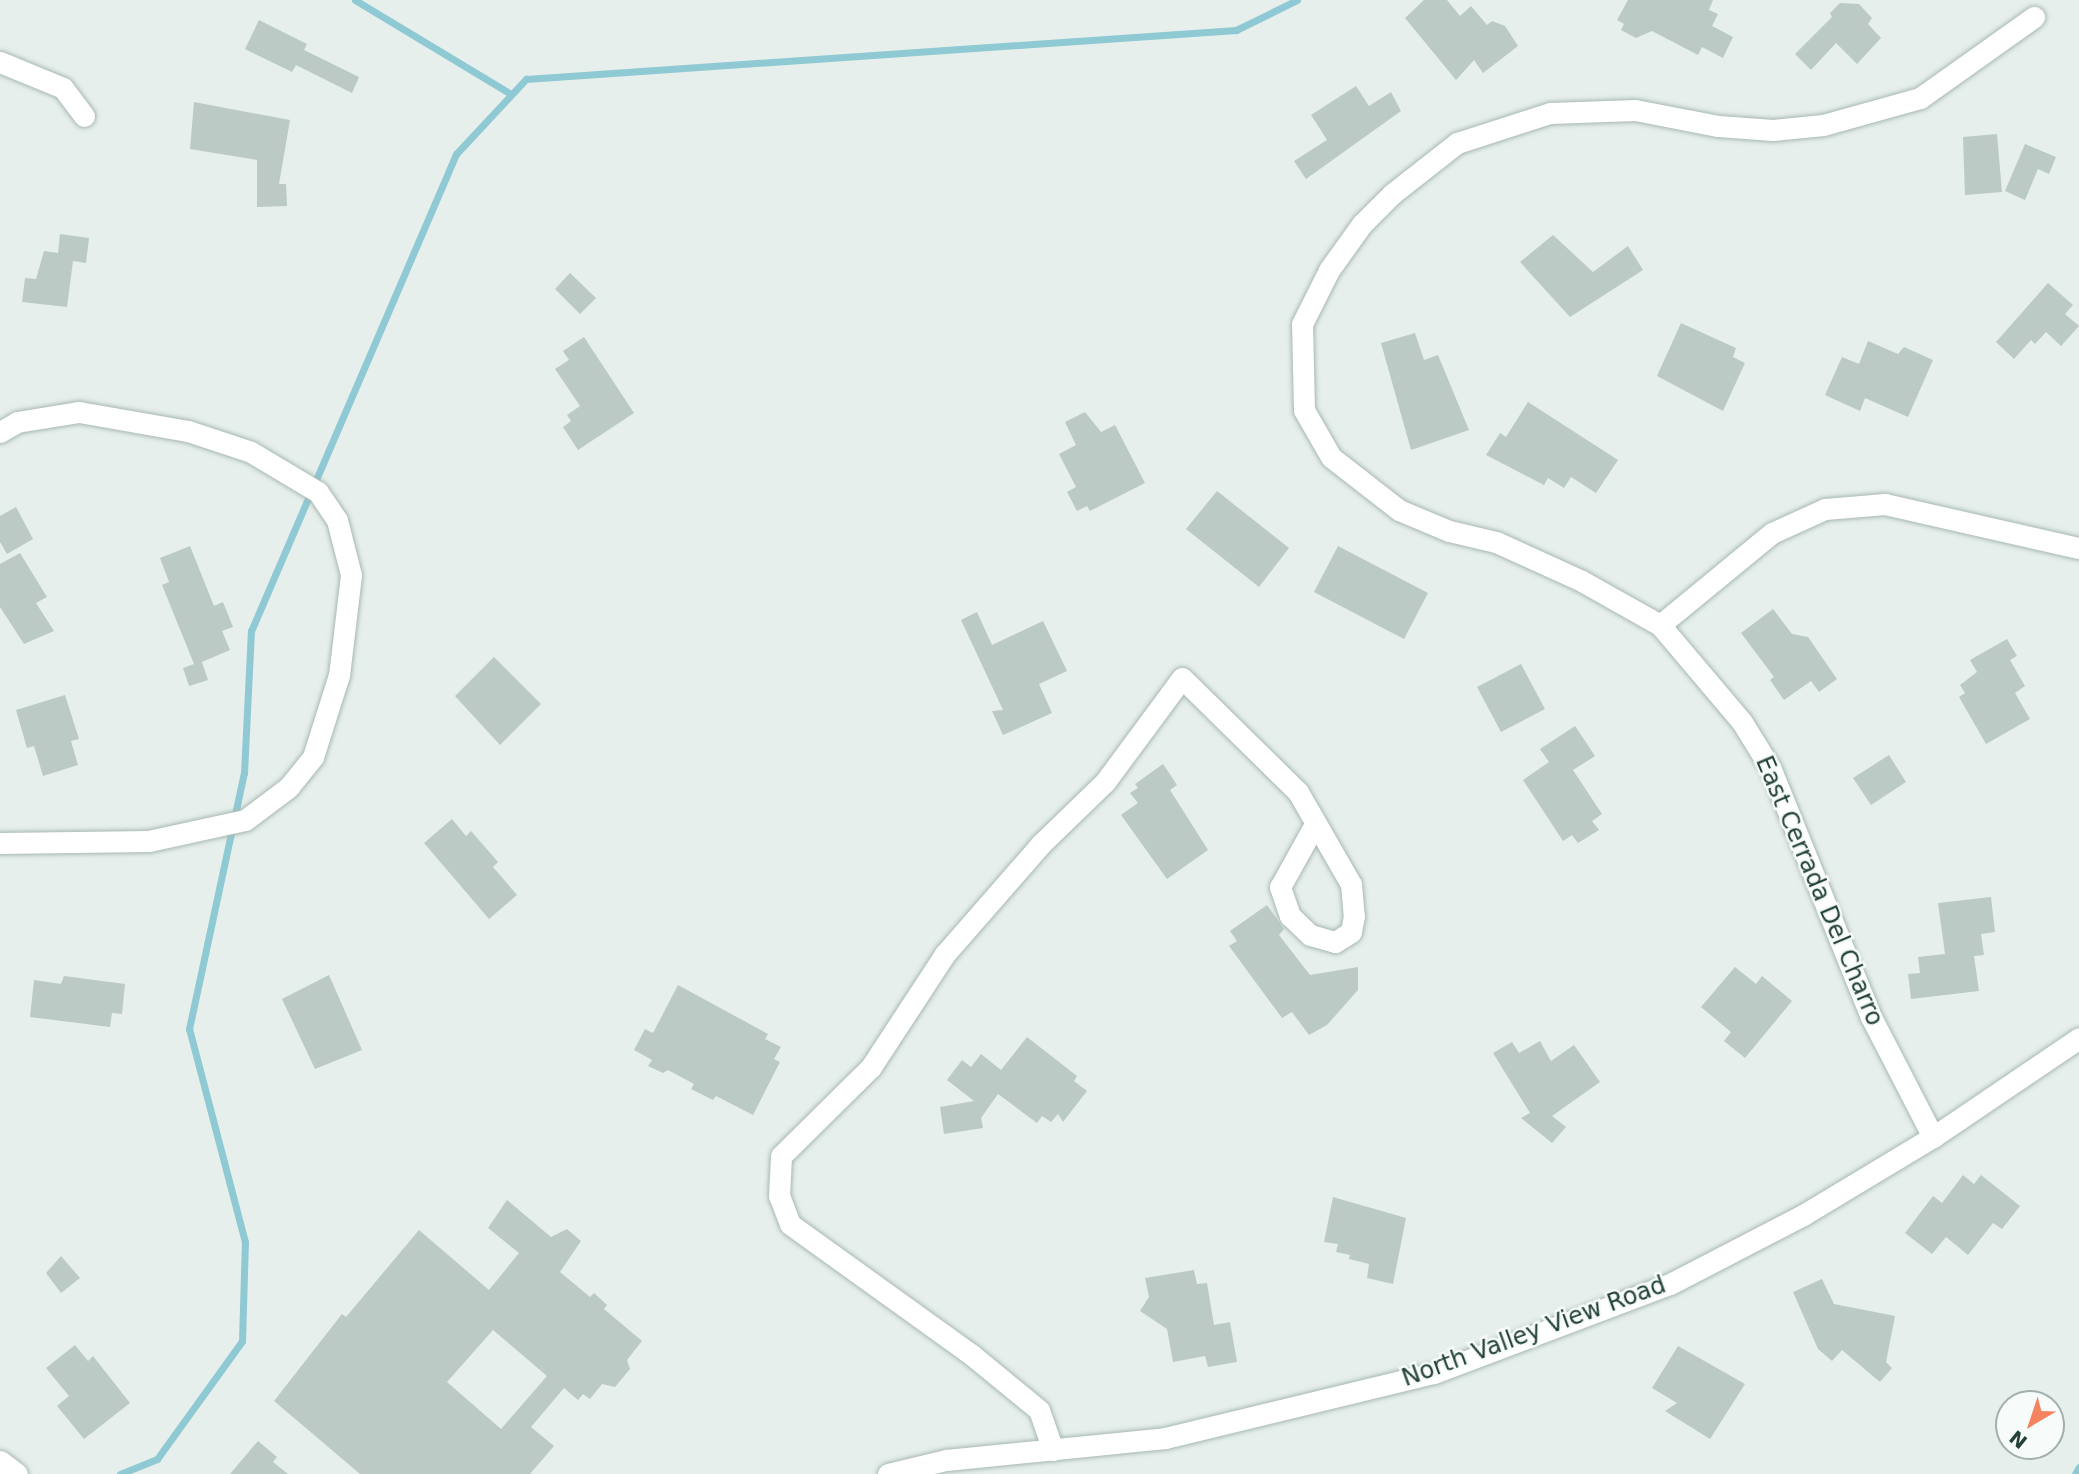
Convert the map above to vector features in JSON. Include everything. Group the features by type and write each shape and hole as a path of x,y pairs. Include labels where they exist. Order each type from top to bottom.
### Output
{"street":[{"path":"2034,17 1920,98 1823,125 1773,130 1718,127 1635,110 1550,113 1457,144 1392,194 1362,224 1329,270 1302,324 1300,360 1304,410 1332,457 1399,510 1449,531 1496,542 1581,581 1660,625 1772,533 1825,509 1885,504 2079,548"},
{"path":"0,62 64,88 84,116"},
{"path":"0,432 17,422 79,412 188,431 251,452 318,492 337,520 351,575 339,675 313,757 289,787 245,820 149,841 0,843"},
{"name":"East Cerrada Del Charro","path":"1660,625 1742,722 1771,769 1871,1017 1933,1137"},
{"path":"1053,1450 1040,1410 972,1355 790,1224 779,1196 780,1156 871,1067 945,954 1041,844 1105,782 1182,677 1298,792 1314,825 1351,884 1354,916 1351,932 1335,942 1310,935 1290,916 1280,887 1314,825"},
{"name":"North Valley View Road","path":"888,1474 946,1460 1165,1438 1434,1373 1670,1284 1803,1215 1933,1137 2079,1038"},
{"path":"0,1461 17,1474"}],"building":[{"path":"1424,0 1447,0 1460,16 1471,6 1487,25 1492,21 1505,26 1518,46 1483,73 1474,60 1456,80 1405,18"},
{"path":"1628,0 1713,0 1709,10 1718,14 1712,26 1733,37 1723,58 1702,47 1698,55 1652,31 1636,38 1621,30 1624,24 1617,20"},
{"path":"1840,3 1859,4 1872,18 1868,24 1881,38 1857,64 1836,43 1811,70 1795,54 1832,17 1830,13"},
{"path":"259,20 307,44 304,50 359,77 352,93 296,65 292,72 245,49"},
{"path":"1356,86 1369,106 1391,92 1401,111 1306,179 1294,161 1327,140 1311,115"},
{"path":"194,102 290,120 279,184 286,184 287,206 257,207 257,160 190,149"},
{"path":"1997,134 2002,192 1965,195 1963,137"},
{"path":"2025,144 2056,157 2049,174 2038,169 2025,200 2005,191"},
{"path":"60,234 89,238 86,263 73,261 67,307 22,302 25,278 36,279 44,251 58,253"},
{"path":"1553,235 1593,272 1628,246 1643,270 1570,317 1520,262"},
{"path":"570,273 596,298 580,314 555,289"},
{"path":"2048,283 2073,305 2065,314 2079,326 2061,346 2046,332 2035,344 2031,340 2014,359 1996,342"},
{"path":"1681,323 1736,348 1733,357 1745,363 1723,411 1657,376"},
{"path":"1415,333 1424,360 1438,355 1469,430 1411,450 1381,343"},
{"path":"584,337 634,413 578,450 563,427 571,421 567,415 580,406 555,369 569,360 563,351"},
{"path":"1868,341 1898,354 1904,347 1933,360 1908,417 1865,398 1860,411 1825,395 1842,357 1859,364"},
{"path":"1528,402 1618,460 1596,493 1571,477 1564,488 1548,478 1544,485 1486,455 1500,433 1506,437"},
{"path":"1085,412 1101,432 1115,425 1145,483 1090,511 1087,506 1077,511 1067,492 1076,487 1059,454 1076,445 1065,422"},
{"path":"1217,491 1289,548 1259,587 1186,529"},
{"path":"16,507 33,539 7,554 0,542 0,516"},
{"path":"190,546 214,606 223,602 233,627 222,631 230,650 202,662 208,680 189,686 183,668 194,664 162,585 169,582 160,558"},
{"path":"1338,546 1428,593 1404,639 1314,592"},
{"path":"20,553 47,597 36,603 54,631 24,644 0,607 0,564"},
{"path":"1773,609 1792,634 1808,637 1837,679 1819,692 1811,681 1784,700 1770,680 1774,677 1741,633"},
{"path":"977,612 992,645 1043,621 1067,671 1039,684 1052,713 1003,735 992,711 1003,710 961,620"},
{"path":"2007,639 2017,656 2010,660 2025,686 2015,693 2030,719 1986,744 1959,697 1965,693 1960,685 1977,672 1970,660"},
{"path":"494,657 541,704 500,745 455,696"},
{"path":"1521,664 1545,709 1501,732 1477,687"},
{"path":"65,695 79,739 71,741 78,765 43,776 34,746 27,748 16,710"},
{"path":"1575,726 1595,756 1573,770 1602,814 1592,821 1599,830 1578,843 1572,835 1563,841 1523,780 1549,762 1540,749"},
{"path":"1889,755 1906,782 1871,805 1853,778"},
{"path":"1163,764 1177,785 1170,790 1208,850 1167,879 1121,815 1138,803 1130,793 1138,788 1135,784"},
{"path":"452,819 466,836 471,831 498,862 493,867 517,895 489,919 424,843"},
{"path":"1991,897 1995,932 1981,934 1984,955 1974,956 1979,991 1911,999 1908,974 1920,973 1918,957 1945,954 1938,903"},
{"path":"1267,905 1284,929 1279,935 1310,975 1358,967 1358,990 1327,1025 1309,1035 1292,1012 1282,1018 1229,946 1237,941 1230,931"},
{"path":"1735,967 1756,984 1762,976 1792,1001 1745,1058 1724,1041 1731,1032 1701,1007"},
{"path":"329,975 362,1050 315,1069 282,999"},
{"path":"64,976 125,984 122,1014 112,1013 110,1027 30,1017 34,980 61,984"},
{"path":"678,985 768,1034 765,1039 781,1047 774,1059 780,1062 753,1115 716,1096 713,1100 691,1089 694,1084 668,1070 663,1073 648,1066 652,1060 634,1050 645,1029 653,1033"},
{"path":"1027,1037 1077,1076 1074,1081 1087,1091 1063,1122 1058,1114 1051,1122 1042,1116 1037,1123 998,1094 981,1118 983,1128 944,1134 940,1107 974,1101 947,1080 962,1060 971,1067 981,1054 1001,1070"},
{"path":"1540,1041 1551,1061 1574,1045 1600,1082 1552,1116 1566,1127 1552,1143 1521,1118 1530,1113 1493,1053 1512,1042 1519,1053"},
{"path":"1963,1175 1974,1184 1981,1175 2020,1206 2002,1229 1993,1223 1968,1255 1946,1237 1932,1254 1905,1233 1933,1196 1942,1203"},
{"path":"1333,1197 1406,1218 1393,1284 1367,1278 1369,1264 1349,1259 1350,1255 1336,1252 1338,1244 1324,1242"},
{"path":"507,1200 551,1237 567,1229 581,1241 560,1272 590,1297 594,1293 607,1305 604,1309 642,1341 627,1360 630,1369 615,1387 602,1384 590,1399 583,1394 578,1400 564,1388 531,1427 554,1446 530,1474 360,1474 274,1401 342,1314 346,1317 419,1230 489,1290 519,1253 488,1228","holes":["493,1330 547,1376 501,1429 447,1382"]},
{"path":"61,1256 80,1278 61,1293 46,1273"},
{"path":"1194,1270 1197,1284 1207,1283 1214,1325 1230,1322 1237,1362 1208,1367 1205,1356 1173,1362 1167,1329 1140,1311 1149,1297 1145,1278"},
{"path":"1822,1279 1834,1304 1895,1316 1886,1362 1892,1368 1880,1382 1842,1350 1832,1361 1818,1349 1793,1292"},
{"path":"75,1345 88,1361 93,1356 130,1403 84,1439 57,1406 69,1396 46,1368"},
{"path":"1678,1346 1745,1384 1710,1439 1665,1411 1677,1403 1652,1388"},
{"path":"258,1441 277,1457 273,1462 288,1474 230,1474"}],"waterway":[{"path":"355,0 511,94"},
{"path":"120,1474 157,1459 242,1341 245,1242 189,1029 244,773 251,631 456,154 526,79 1236,30 1297,0"},
{"path":"2075,1474 2079,1467"}]}
